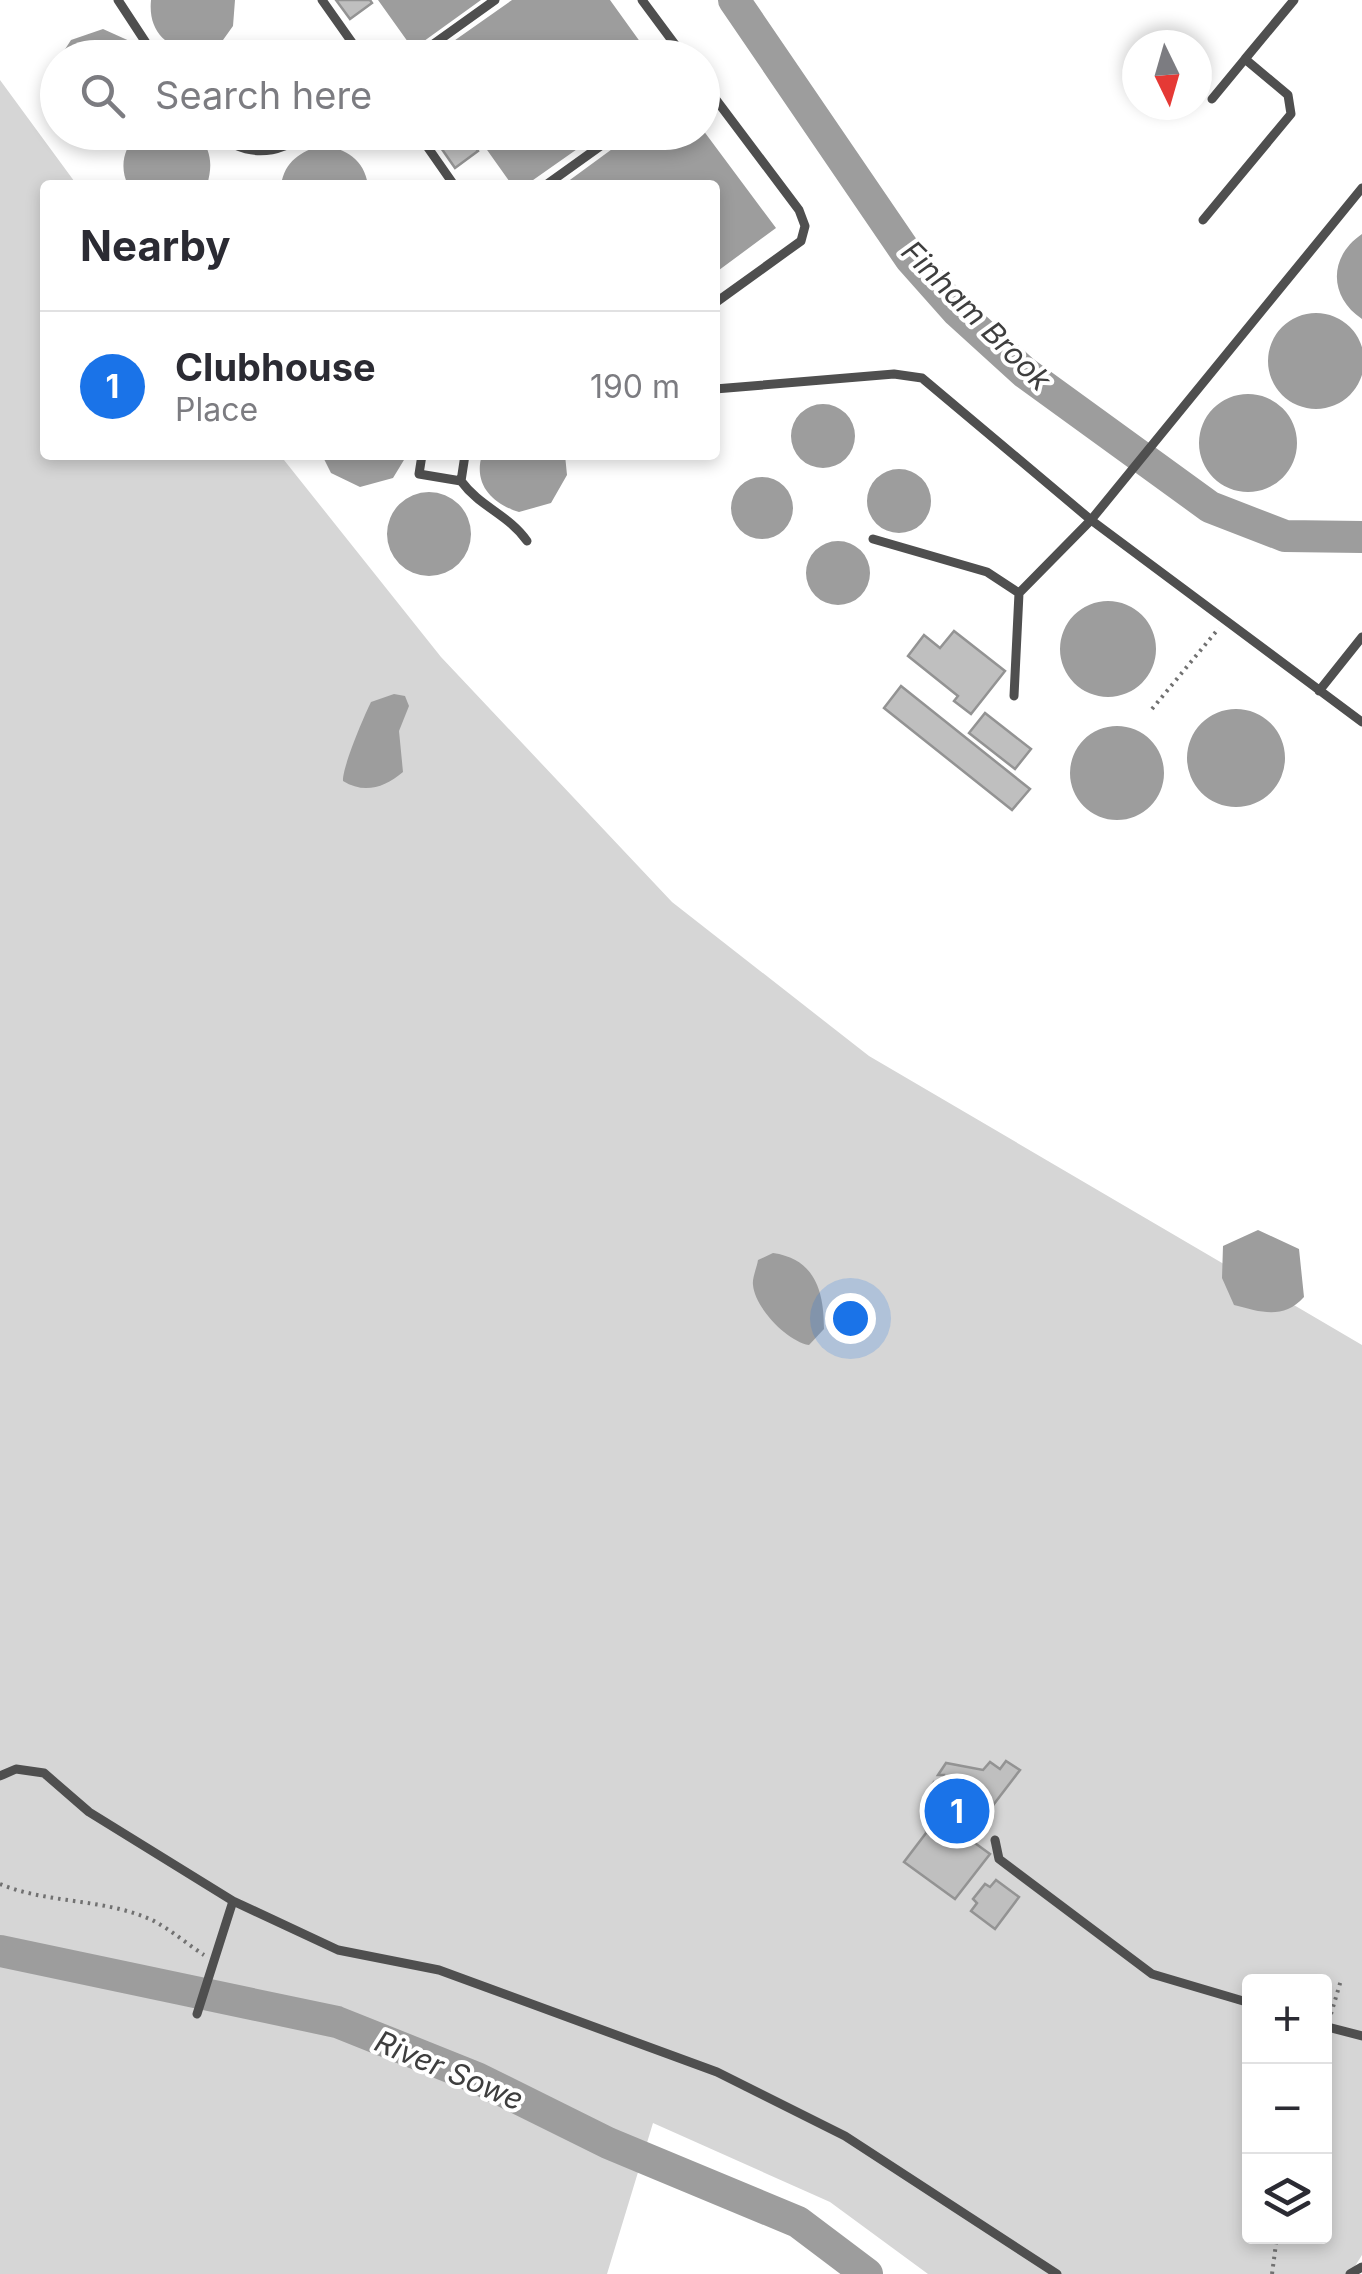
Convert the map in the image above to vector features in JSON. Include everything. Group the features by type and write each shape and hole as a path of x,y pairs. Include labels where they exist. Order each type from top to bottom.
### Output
{"lane":[{"path":"118,0 144,40"},
{"path":"322,0 350,40"},
{"path":"439,40 495,0"},
{"path":"642,0 672,40"},
{"path":"1212,99 1294,0"},
{"path":"1203,220 1291,114 1288,95 1245,59"},
{"path":"720,105 799,210 805,226 800,241 720,298"},
{"path":"248,150 275,150"},
{"path":"429,150 450,180"},
{"path":"553,180 595,150"},
{"path":"1014,696 1018,593 1091,520 1362,188"},
{"path":"720,389 894,374 922,378 1091,520 1362,722"},
{"path":"421,460 419,474 460,481 485,508 516,524 528,541"},
{"path":"460,481 464,460"},
{"path":"874,539 988,572 1018,593"},
{"path":"1319,690 1360,650 1362,637"},
{"path":"0,1776 16,1768 44,1774 89,1812 233,1901 338,1950 440,1970 718,2072 845,2136 1057,2274"},
{"path":"996,1840 999,1859 1152,1974 1242,2001"},
{"path":"197,2014 233,1901"},
{"path":"1332,2028 1362,2036"},
{"path":"1350,2274 1362,2268"}],"path":[{"path":"1152,709 1225,621"},
{"path":"0,1884 28,1896 115,1908 152,1920 207,1957 212,1972"},
{"path":"1332,2006 1340,1980"},
{"path":"1272,2274 1276,2244"}],"shaded area":[{"path":"151,0 235,0 233,26 223,40 166,40 156,28"},
{"path":"378,0 481,0 425,40 407,40"},
{"path":"512,0 610,0 639,40 455,40"},
{"path":"103,29 127,40 71,40"},
{"path":"0,80 40,135 40,150 51,150 73,180 40,180 40,460 284,460 441,657 672,902 869,1056 1362,1345 1362,2255 1350,2274 928,2274 830,2202 653,2123 607,2274 0,2274"},
{"path":"127,150 207,150 210,171 208,180 127,180"},
{"path":"341,150 358,162 367,180 283,180 295,159 307,151"},
{"path":"487,150 576,150 533,180 508,180"},
{"path":"611,150 718,150 776,228 720,269 720,180 570,180"},
{"path":"1362,234 1362,319 1343,300 1337,277 1343,254"},
{"path":"1297,316 1335,316 1361,342 1361,380 1335,406 1297,406 1271,380 1271,342"},
{"path":"1248,394 1267,398 1283,408 1293,424 1297,443 1293,462 1283,478 1267,488 1248,492 1229,488 1213,478 1203,462 1199,443 1203,424 1213,408 1229,398"},
{"path":"823,404 845,414 855,436 845,458 823,468 801,458 791,436 801,414"},
{"path":"324,460 404,460 393,478 360,487 331,473"},
{"path":"481,460 566,460 567,475 551,503 519,512 501,504 487,491"},
{"path":"899,469 922,478 931,501 922,524 899,533 876,524 867,501 876,478"},
{"path":"762,477 784,486 793,508 784,530 762,539 740,530 731,508 740,486"},
{"path":"421,492 437,492 453,499 464,510 471,534 468,550 459,564 437,576 421,576 405,569 394,558 387,542 387,526 394,510 405,499"},
{"path":"838,541 861,550 870,573 861,596 838,605 815,596 806,573 815,550"},
{"path":"1108,601 1127,604 1142,615 1153,630 1153,668 1142,683 1127,694 1108,697 1089,694 1074,683 1063,668 1060,649 1063,630 1074,615 1089,604"},
{"path":"394,694 405,696 409,706 399,731 403,772 374,787 343,781 371,702"},
{"path":"1236,709 1255,713 1271,723 1281,739 1285,758 1281,777 1271,793 1255,803 1236,807 1217,803 1201,793 1191,777 1187,758 1191,739 1201,723 1217,713"},
{"path":"1117,726 1135,729 1150,740 1161,755 1161,791 1150,806 1135,817 1117,820 1099,817 1084,806 1073,791 1070,773 1073,755 1084,740 1099,729"},
{"path":"1258,1230 1299,1249 1304,1297 1288,1309 1271,1312 1234,1305 1222,1278 1223,1246"},
{"path":"773,1253 799,1262 819,1290 824,1329 809,1345 782,1330 755,1294 753,1282 758,1260"}],"building":[{"path":"336,0 370,0 372,3 350,19"},
{"path":"442,150 477,150 478,151 455,168"},
{"path":"954,631 1005,671 971,714 954,701 958,696 908,656 924,635 940,648"},
{"path":"901,686 1030,789 1012,810 884,708"},
{"path":"985,713 1031,749 1015,769 969,733"},
{"path":"1006,1761 1020,1770 968,1838 990,1854 955,1899 904,1862 926,1833 927,1792 934,1782 943,1784 944,1775 938,1775 946,1763 983,1770 990,1762 1000,1769"},
{"path":"996,1880 1019,1897 995,1929 971,1911 977,1903 973,1899 985,1884 990,1887"}],"waterway":[{"name":"Finham Brook","path":"734,0 910,258 958,312 1024,372 1210,507 1285,536 1362,537"},
{"name":"River Sowe","path":"0,1951 337,2022 477,2078 608,2143 798,2222 867,2274"}],"place":[{"name":"Clubhouse","path":"957,1811"}]}
